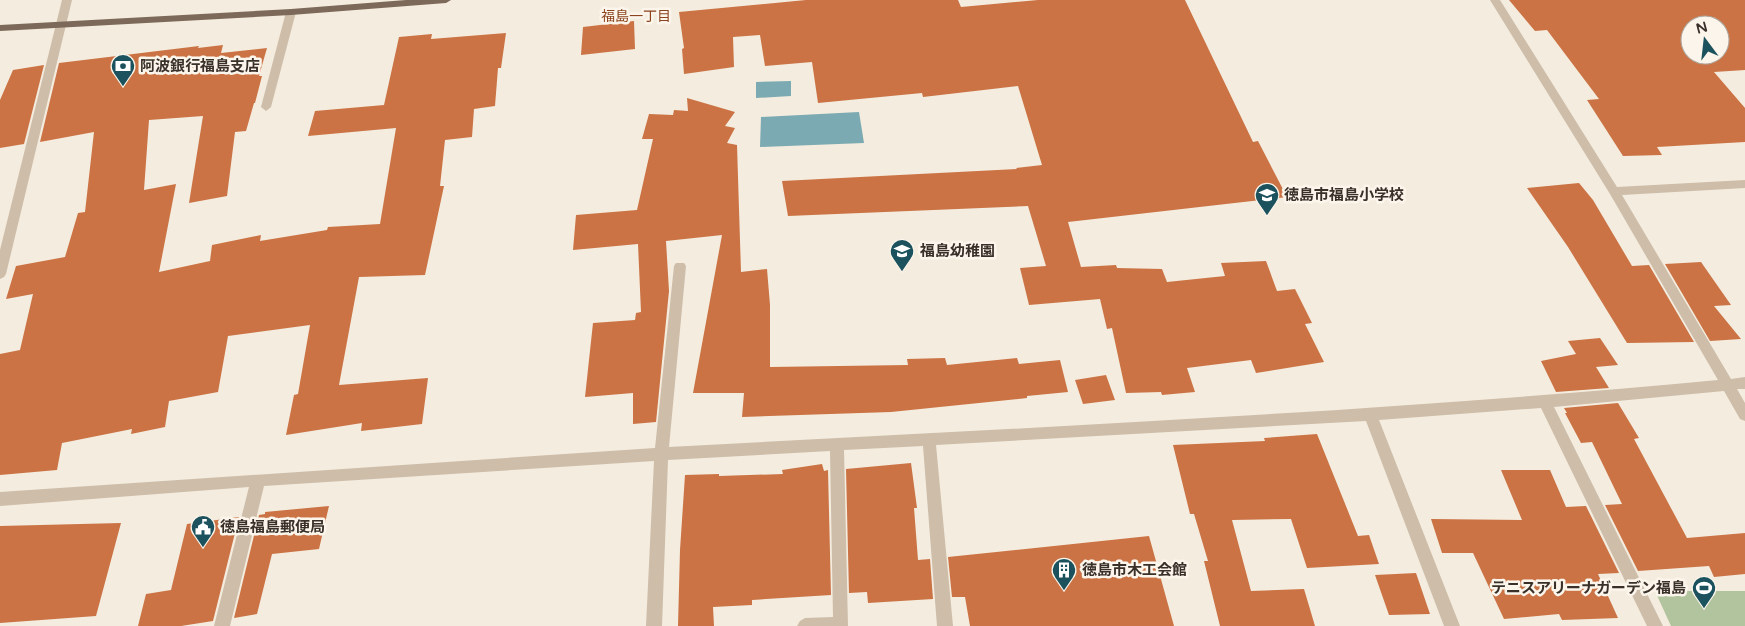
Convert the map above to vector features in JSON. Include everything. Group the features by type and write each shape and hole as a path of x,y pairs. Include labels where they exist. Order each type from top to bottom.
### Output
{"main road":[{"path":"0,28 291,12 446,0"}],"street":[{"path":"0,274 67,0"},
{"path":"1495,0 1614,191 1745,415"},
{"path":"266,107 291,12"},
{"path":"1614,191 1745,184"},
{"path":"654,626 661,454 680,266"},
{"path":"0,499 661,454 1370,414 1545,402 1726,384 1745,384"},
{"path":"1545,402 1655,626"},
{"path":"1370,414 1452,626"},
{"path":"929,439 945,626"},
{"path":"805,626 841,624 837,444"},
{"path":"222,626 258,480"}],"green space":[{"name":"テニスアリーナガーデン福島","path":"1655,591 1745,591 1745,626 1671,626"}],"water":[{"path":"791,81 791,96 756,98 756,82"},
{"path":"859,112 864,143 760,147 761,117"}],"building":[{"path":"806,0 958,0 961,7 1038,0 1185,0 1253,142 1258,141 1287,197 1068,222 1081,267 1116,265 1117,268 1162,269 1167,282 1225,276 1221,263 1266,261 1277,291 1295,289 1312,323 1305,324 1324,362 1256,373 1251,360 1187,368 1195,392 1162,395 1161,392 1126,393 1112,328 1107,329 1100,299 1029,305 1020,268 1046,266 1028,206 788,216 782,181 1017,169 1042,165 1018,86 923,97 922,93 818,103 812,62 765,66 760,35 733,37 734,67 684,74 682,49 684,48 679,12"},
{"path":"1509,0 1745,0 1745,70 1714,72 1745,108 1745,142 1657,147 1662,155 1623,156 1587,100 1599,99 1547,30 1535,31"},
{"path":"634,21 635,49 581,55 583,27"},
{"path":"506,33 501,68 498,68 495,106 474,109 472,137 445,140 440,186 444,186 425,275 359,277 339,385 428,378 422,424 361,431 362,423 286,435 294,395 298,394 310,325 228,336 218,392 169,401 165,427 131,434 132,429 62,443 57,470 0,475 0,354 20,350 33,294 6,299 16,266 65,257 78,213 85,212 94,132 40,142 59,63 199,46 198,48 223,45 221,53 267,48 259,76 262,76 246,131 235,132 227,196 189,203 203,116 149,120 144,190 176,184 159,272 210,261 212,245 261,235 260,241 327,230 328,227 380,224 396,128 308,136 315,111 384,105 399,37 432,34 431,39"},
{"path":"44,65 24,144 0,148 0,100 13,70"},
{"path":"687,98 735,112 725,126 735,128 727,143 737,145 741,272 767,269 770,305 770,367 908,365 907,359 945,358 947,365 1017,358 1019,364 1060,360 1068,392 891,412 742,417 744,393 693,393 722,235 666,241 669,291 656,422 633,424 633,393 585,397 593,323 635,320 636,313 641,312 638,244 573,250 576,215 637,210 653,139 642,139 649,114 673,115 674,110 688,111"},
{"path":"1579,183 1593,200 1632,266 1649,265 1694,342 1627,343 1568,247 1527,188"},
{"path":"1701,262 1731,305 1714,306 1741,339 1710,341 1665,264"},
{"path":"1600,338 1618,365 1596,367 1609,388 1556,392 1541,361 1576,354 1568,341"},
{"path":"1106,375 1115,400 1083,404 1075,380"},
{"path":"1618,403 1639,438 1634,439 1687,538 1745,533 1745,574 1714,577 1709,566 1638,571 1605,505 1622,504 1592,442 1581,443 1564,408"},
{"path":"1317,434 1358,536 1369,535 1379,564 1307,568 1291,519 1232,520 1251,591 1304,589 1315,626 1220,626 1204,561 1208,561 1194,514 1190,514 1173,445 1265,441 1264,438"},
{"path":"911,463 917,508 914,508 918,560 930,559 933,599 868,603 867,592 849,593 846,469"},
{"path":"822,464 824,471 828,470 831,595 752,600 752,605 713,607 714,626 678,626 680,550 685,475 783,474 782,470"},
{"path":"1501,470 1550,470 1566,507 1586,506 1619,573 1598,574 1618,618 1562,620 1559,614 1504,619 1473,553 1442,553 1431,519 1522,520"},
{"path":"329,506 319,549 272,554 257,614 234,618 259,515 265,514 265,512"},
{"path":"239,517 213,621 181,626 138,626 146,594 171,590 187,524"},
{"path":"121,523 96,616 0,623 0,526"},
{"name":"徳島市木工会館","path":"1149,536 1174,626 970,626 965,597 952,597 948,557"},
{"path":"1416,573 1430,614 1389,615 1375,575"}],"place":[{"name":"阿波銀行福島支店","path":"123,87"},
{"name":"徳島市福島小学校","path":"1267,216"},
{"name":"福島幼稚園","path":"902,272"},
{"name":"徳島福島郵便局","path":"203,548"},
{"name":"徳島市木工会館","path":"1064,591"},
{"name":"テニスアリーナガーデン福島","path":"1704,609"}],"district":[{"name":"福島一丁目","path":"636,16"}]}
